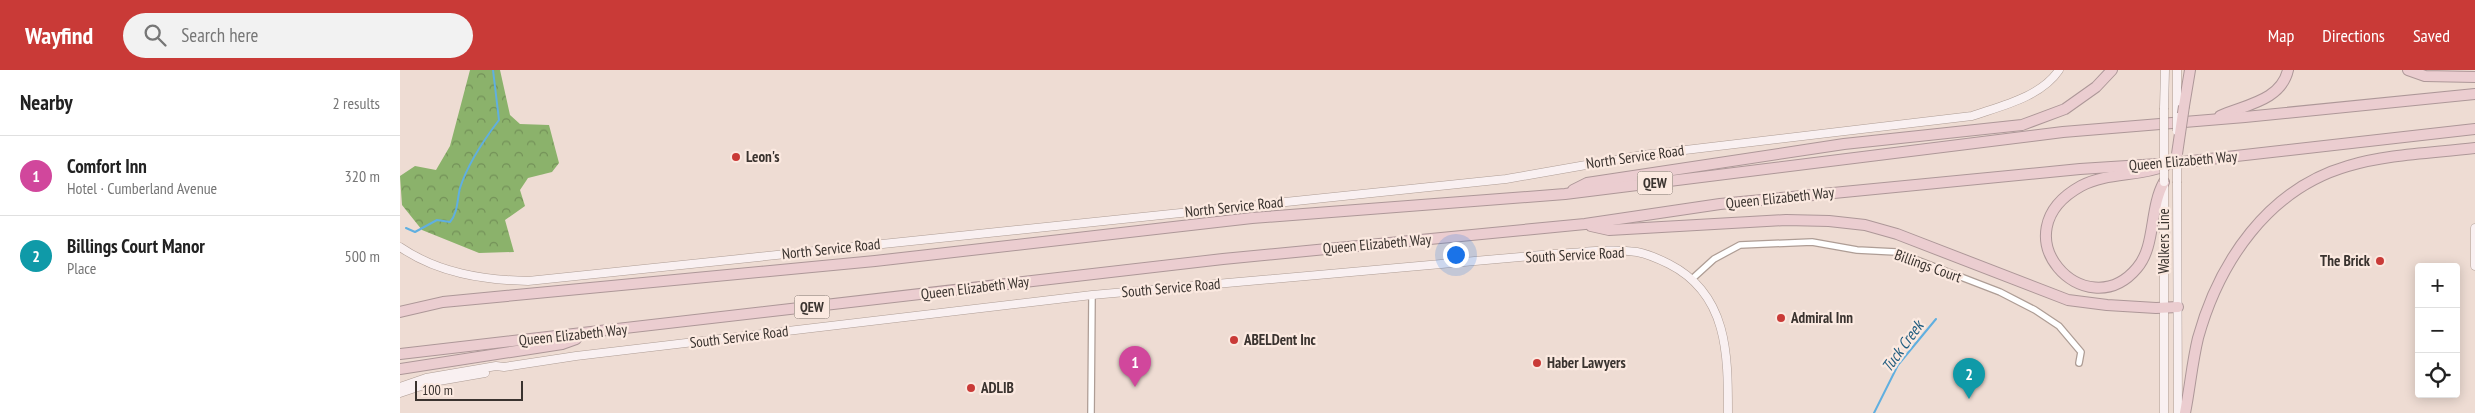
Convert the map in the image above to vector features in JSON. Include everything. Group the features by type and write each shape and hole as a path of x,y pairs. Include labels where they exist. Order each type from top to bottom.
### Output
{"highway":[{"path":"1565,194 1587,183 1844,144 2022,126 2066,109 2096,87 2112,70"},
{"path":"2164,182 2156,196 2149,244 2138,267 2112,284 2102,286 2079,284 2062,274 2050,255 2046,233 2051,215 2063,198 2094,180 2150,172 2176,158 2190,70"},
{"path":"2063,132 2217,117 2266,98 2282,84 2288,70"},
{"path":"2408,70 2425,76 2475,76"},
{"name":"Queen Elizabeth Way","path":"400,312 443,302 874,261 1252,218 1565,194 2063,132 2245,117 2475,94"},
{"name":"Queen Elizabeth Way","path":"400,354 1232,258 1585,224 1720,204 2475,129"},
{"path":"2185,413 2198,340 2218,284 2236,252 2267,214 2307,183 2347,166 2369,161 2475,148"},
{"path":"1585,224 1609,230 1786,220 1829,221 1865,226 1897,234 1942,250 2068,300 2107,306 2178,307"},
{"path":"400,306 443,302"},
{"path":"400,369 562,344 591,333"}],"street":[{"name":"North Service Road","path":"400,247 452,272 492,280 528,281 1506,179 1643,155 1972,116 2011,103 2038,89 2059,70"},
{"name":"Walkers Line","path":"2164,70 2164,413"},
{"name":"Walkers Line","path":"2177,70 2178,413"},
{"path":"2475,228 2475,266"},
{"name":"Billings Court","path":"1692,279 1714,259 1740,245 1812,242 1857,250 1896,252 2000,292 2035,310 2059,326 2072,339 2081,352 2079,363"},
{"name":"South Service Road","path":"400,387 426,378 496,366 504,367 576,356 1092,295 1596,251 1637,252 1650,256 1676,268 1692,279 1706,294 1721,325 1726,363 1728,413"},
{"path":"1091,413 1092,295"},
{"name":"South Service Road","path":"400,393 424,384 498,371 504,367"}],"green space":[{"path":"470,70 500,70 510,115 520,124 549,125 559,163 552,172 528,178 520,190 525,206 505,220 514,252 479,253 422,230 402,205 400,176 415,166 436,170 450,146"}],"waterway":[{"path":"406,228 415,232 437,220 450,222 453,218 460,188 467,170 499,120 493,70"},
{"name":"Tuck Creek","path":"1874,413 1898,365 1936,319"}],"place":[{"name":"Leon's","path":"736,157"},
{"name":"The Brick","path":"2380,261"},
{"name":"Admiral Inn","path":"1781,318"},
{"name":"ABELDent Inc","path":"1234,340"},
{"name":"Haber Lawyers","path":"1537,363"},
{"name":"Comfort Inn","path":"1135,387"},
{"name":"ADLIB","path":"971,388"},
{"name":"Billings Court Manor","path":"1969,399"}]}
